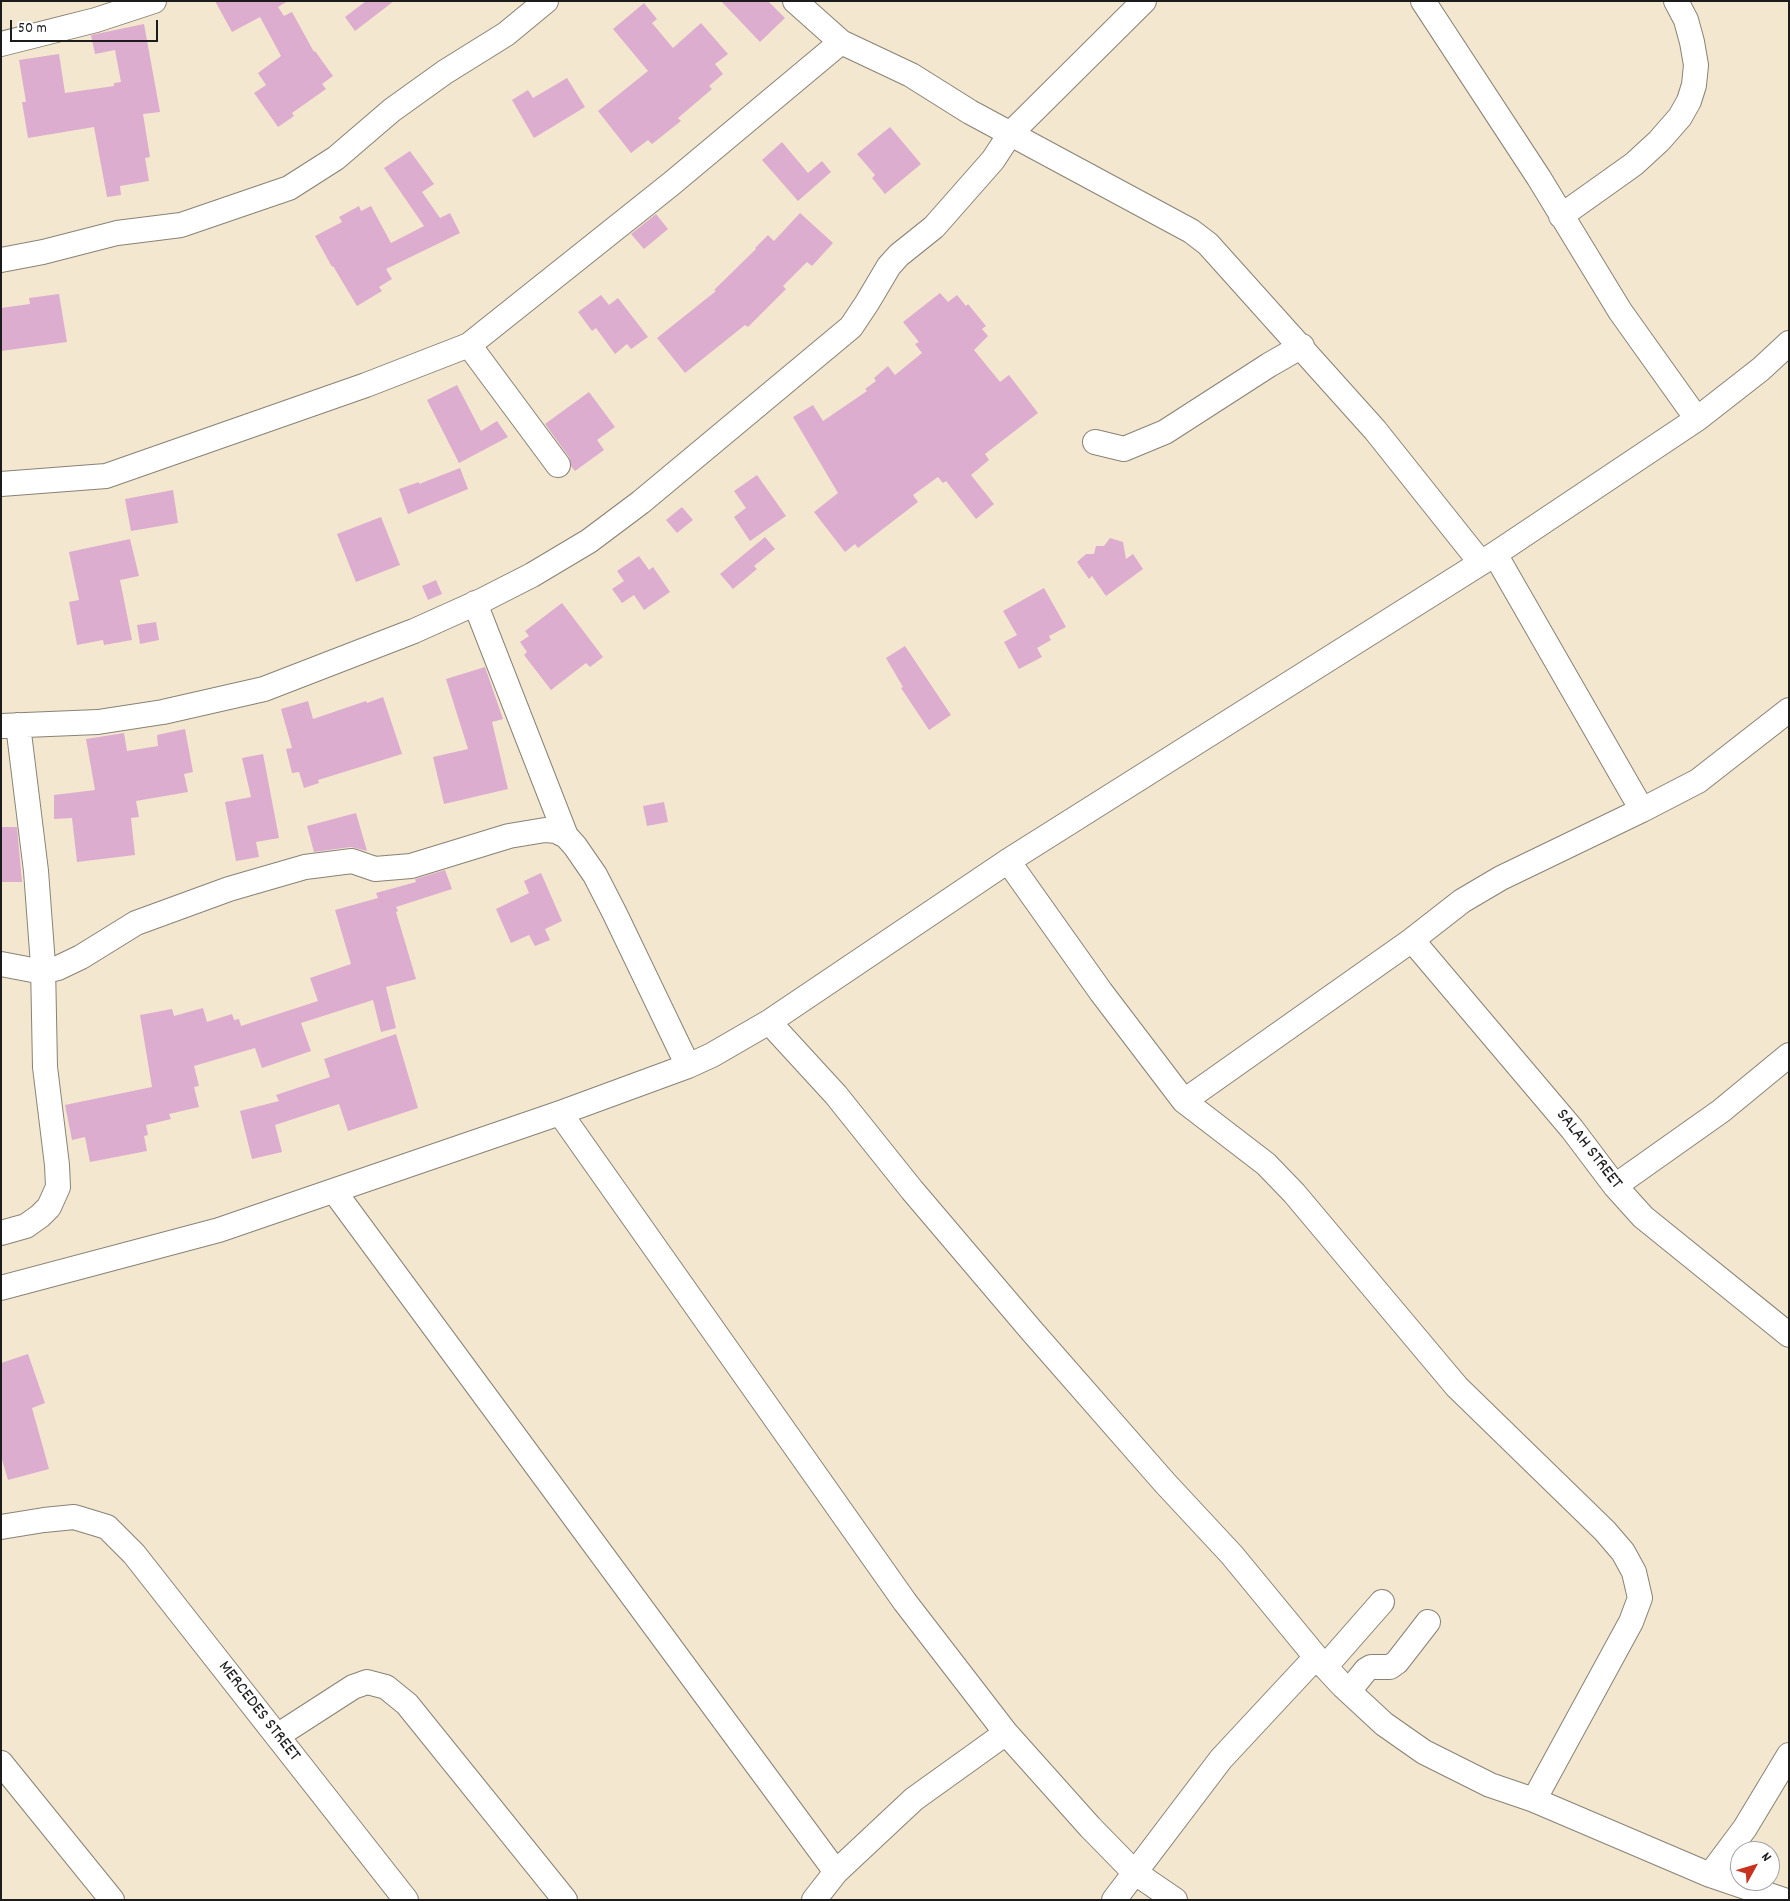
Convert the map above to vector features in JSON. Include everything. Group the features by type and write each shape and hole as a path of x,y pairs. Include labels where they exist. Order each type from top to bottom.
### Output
{"street":[{"path":"1,44 96,20 154,1"},
{"path":"1,260 43,252 117,233 181,225 288,188 336,158 392,110 445,72 506,34 546,1"},
{"path":"795,1 841,42 911,75 970,112 1191,231 1208,244 1302,346 1488,558 1642,810"},
{"path":"1,1233 26,1226 40,1216 49,1207 58,1187 45,1067 43,972 36,871 10,725 98,722 163,712 264,689 414,631 532,575 589,541 641,502 851,327 894,260 940,221 994,160 1010,134 1144,1"},
{"path":"1423,1 1540,178 1561,216 1620,310 1697,419"},
{"path":"1561,216 1634,164 1659,142 1680,117 1689,101 1694,85 1696,65 1686,20 1676,1"},
{"path":"1,484 106,476 366,385 470,345 671,184 841,42"},
{"path":"1,1288 219,1230 560,1113 688,1066 712,1055 769,1022 1008,861 1488,558 1697,419 1761,369 1789,343"},
{"path":"470,345 558,465"},
{"path":"1095,442 1124,448 1165,432 1302,346"},
{"path":"474,603 566,836 595,875 688,1066"},
{"path":"1184,1101 1412,940 1462,901 1501,878 1698,781 1789,710"},
{"path":"1,964 43,972 58,968 81,957 136,923 280,873 305,867 352,861 375,869 410,866 509,836 545,830 556,831 566,836"},
{"path":"1008,861 1101,992 1184,1101 1266,1164 1294,1193 1457,1387 1605,1531 1623,1552 1634,1572 1640,1598 1631,1622 1534,1800"},
{"name":"SALAH STREET","path":"1412,940 1572,1129 1615,1186 1643,1217 1789,1335"},
{"path":"769,1022 836,1095 912,1190 1165,1483 1232,1555 1320,1662 1384,1724 1424,1752 1490,1785 1534,1800 1710,1875 1784,1900"},
{"path":"1615,1186 1721,1111 1789,1055"},
{"path":"560,1113 904,1602 1006,1733 1090,1827 1134,1872 1175,1900"},
{"path":"334,1190 836,1872"},
{"name":"MERCEDES STREET","path":"1,1527 74,1517 106,1527 134,1554 406,1900"},
{"path":"1114,1900 1221,1759 1382,1602"},
{"path":"1349,1691 1366,1670 1371,1667 1390,1667 1396,1662 1428,1622"},
{"path":"277,1736 354,1687 367,1682 386,1687 407,1704 565,1900"},
{"path":"814,1900 836,1872 914,1799 1006,1733"},
{"path":"1710,1875 1745,1828 1789,1755"},
{"path":"1,1762 112,1900"}],"building":[{"path":"215,1 288,1 278,7 284,16 292,12 314,52 333,76 322,84 326,89 292,113 294,116 278,127 254,93 266,85 258,73 281,56 260,17 232,32"},
{"path":"366,1 394,1 355,31 345,17"},
{"path":"721,1 768,1 785,18 760,42"},
{"path":"644,3 657,19 652,23 673,48 701,23 728,54 715,64 723,74 709,86 712,89 678,118 681,121 652,144 648,140 631,153 598,111 648,71 613,29"},
{"path":"144,24 160,112 143,114 150,157 145,158 149,181 120,186 121,195 107,197 94,127 28,138 22,102 26,102 19,60 59,54 65,93 114,86 114,83 121,82 115,50 95,54 91,35"},
{"path":"567,78 585,107 534,138 512,100 528,90 533,98"},
{"path":"890,127 921,164 885,194 872,178 875,175 857,154"},
{"path":"782,142 808,173 822,161 831,172 798,201 762,160"},
{"path":"410,151 434,184 422,192 440,218 450,213 460,233 386,269 392,279 379,287 382,291 357,306 315,236 342,222 339,217 359,206 361,211 371,206 391,243 424,226 384,168"},
{"path":"800,213 833,243 812,266 807,262 783,286 786,289 748,327 745,325 685,373 657,338 716,291 714,290 768,235 774,241"},
{"path":"656,214 668,229 644,249 631,234"},
{"path":"940,293 948,302 957,295 966,306 968,304 986,326 982,329 988,336 974,350 1000,382 1009,375 1038,413 985,454 989,460 971,475 994,504 976,519 946,481 943,483 938,477 913,495 918,502 858,548 855,544 845,552 814,512 838,493 793,417 813,405 823,421 867,391 865,389 876,381 874,378 888,366 895,375 922,353 915,344 919,342 903,322"},
{"path":"59,294 67,342 1,351 1,308 30,304 29,298"},
{"path":"601,295 609,305 618,298 648,337 631,349 627,344 615,354 596,328 592,331 578,312"},
{"path":"457,385 481,431 497,421 508,437 459,463 427,400"},
{"path":"589,392 615,427 597,440 604,450 575,471 571,466 569,457 545,424"},
{"path":"460,468 468,489 408,514 399,489 419,482 419,484"},
{"path":"757,475 786,516 750,541 734,517 746,508 734,491"},
{"path":"173,490 178,523 131,531 125,499"},
{"path":"682,507 693,520 677,533 666,520"},
{"path":"381,517 400,565 356,582 337,534"},
{"path":"765,537 775,549 754,566 757,569 733,589 720,574"},
{"path":"1110,538 1123,542 1126,559 1133,554 1143,569 1106,596 1092,576 1089,579 1077,562 1086,554 1094,554 1096,546 1104,546"},
{"path":"130,539 139,576 120,580 132,640 104,645 103,640 77,645 69,602 79,600 69,552"},
{"path":"639,556 649,570 653,567 670,592 644,610 634,595 622,603 612,589 624,581 617,571"},
{"path":"436,580 442,594 428,600 422,586"},
{"path":"1044,588 1066,627 1049,636 1051,640 1037,648 1042,657 1019,669 1004,642 1017,635 1003,611"},
{"path":"562,603 603,657 590,667 586,663 551,690 524,655 527,652 520,642 529,636 525,631"},
{"path":"156,622 159,640 140,644 137,625"},
{"path":"905,646 951,715 929,730 901,688 903,687 886,658"},
{"path":"485,667 503,719 492,722 508,789 444,804 433,757 468,749 446,679"},
{"path":"383,697 402,754 318,780 319,783 304,788 299,772 292,773 286,749 292,748 281,709 308,701 313,719"},
{"path":"185,729 193,772 184,774 188,792 136,801 139,817 131,818 135,855 77,862 72,818 54,819 54,795 95,790 86,739 124,733 127,751 158,746 157,735"},
{"path":"263,754 279,838 256,842 259,857 236,861 225,802 251,797 242,758"},
{"path":"664,802 668,822 647,826 643,806"},
{"path":"356,813 367,851 351,847 314,852 307,826"},
{"path":"1,827 17,827 22,882 1,882"},
{"path":"445,870 452,889 396,907 416,979 386,987 396,1028 381,1032 373,1000 301,1023 311,1051 262,1068 255,1048 194,1066 199,1086 194,1087 199,1107 169,1114 171,1119 146,1125 148,1135 144,1136 147,1151 90,1162 85,1137 72,1140 65,1105 152,1087 140,1015 172,1009 174,1016 203,1008 207,1022 232,1014 234,1020 239,1019 241,1026 318,1001 310,978 351,964 335,910 378,898 376,893 416,882 415,879"},
{"path":"541,873 562,921 545,929 550,940 535,946 529,935 511,943 496,909 529,893 524,881"},
{"path":"396,1034 418,1108 348,1131 339,1104 275,1125 282,1152 252,1159 240,1111 279,1101 276,1095 330,1077 324,1059"},
{"path":"28,1354 45,1403 32,1408 49,1469 8,1480 1,1456 1,1363"}]}
